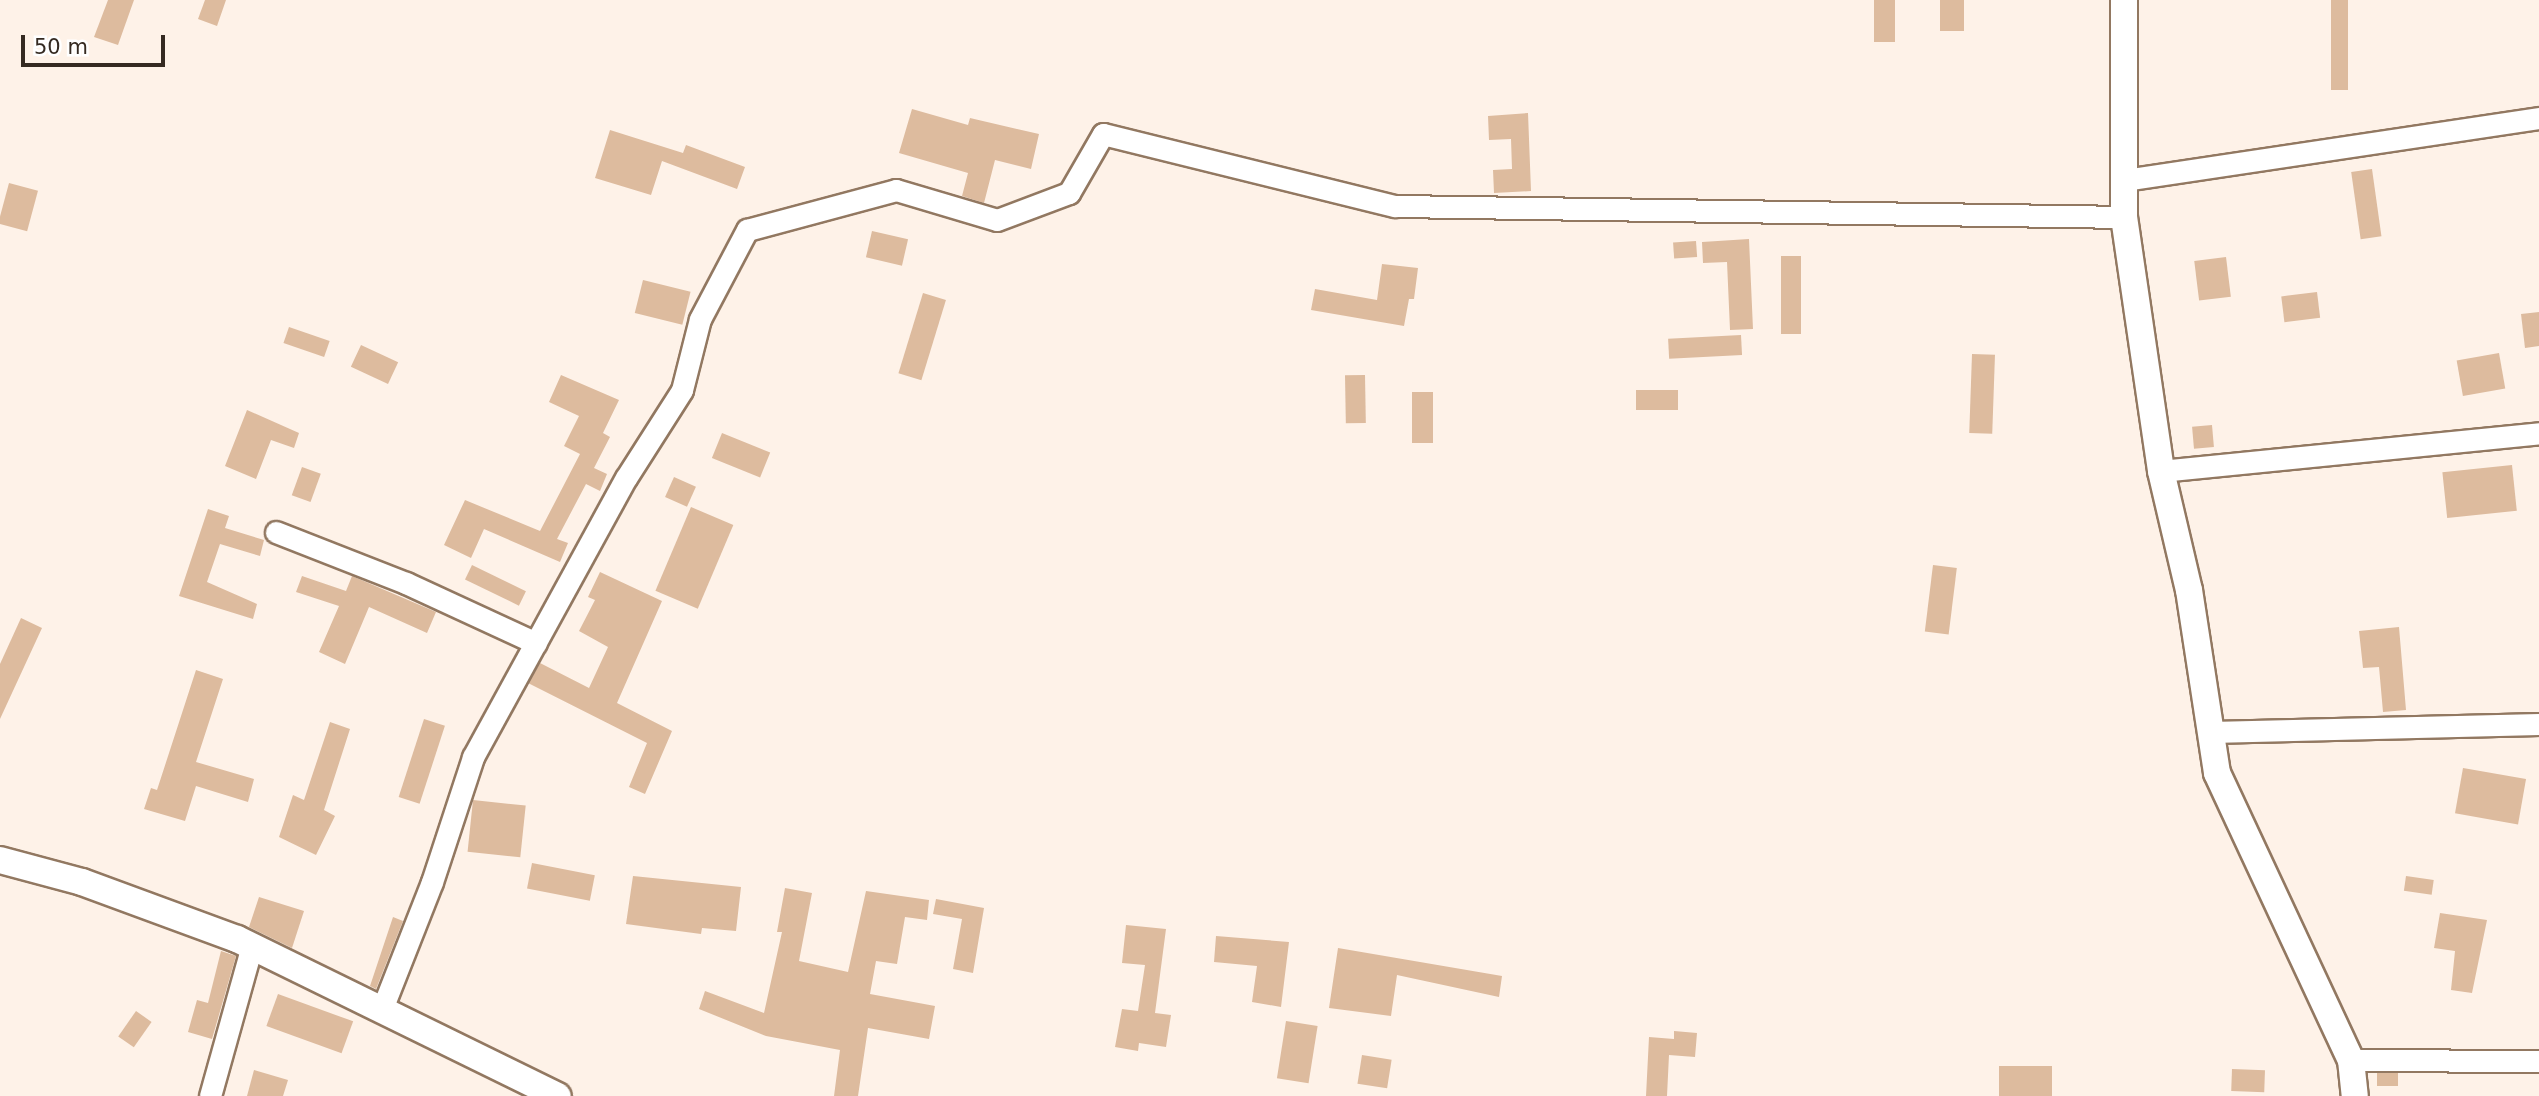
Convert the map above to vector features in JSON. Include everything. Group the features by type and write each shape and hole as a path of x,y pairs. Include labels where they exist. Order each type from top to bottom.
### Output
{"street":[{"path":"2124,0 2124,217 2161,471 2189,590 2217,773 2351,1060 2356,1096"},
{"path":"2124,180 2539,118"},
{"path":"382,1009 432,882 473,757 626,478 682,390 700,319 747,230 896,190 997,220 1069,193 1103,134 1395,206 2124,217"},
{"path":"2161,471 2539,433"},
{"path":"276,532 406,583 536,643"},
{"path":"2211,732 2539,724"},
{"path":"0,860 82,882 252,946 558,1096"},
{"path":"210,1096 252,946"},
{"path":"2351,1060 2539,1061"}],"building":[{"path":"108,0 134,0 118,45 94,37"},
{"path":"205,0 226,0 217,26 198,19"},
{"path":"1874,0 1895,0 1895,42 1874,42"},
{"path":"1940,0 1964,0 1964,31 1940,31"},
{"path":"2331,0 2348,0 2348,90 2331,90"},
{"path":"912,109 968,125 970,118 1039,134 1031,169 995,160 984,203 962,196 968,173 899,153"},
{"path":"1528,113 1531,191 1494,193 1493,170 1512,169 1511,139 1489,140 1488,116"},
{"path":"610,130 683,153 686,145 745,167 737,189 662,161 651,195 595,178"},
{"path":"2372,169 2381,236 2361,239 2351,172"},
{"path":"9,183 38,191 27,231 0,224"},
{"path":"872,231 908,239 902,266 866,257"},
{"path":"1749,239 1753,329 1730,330 1727,262 1703,263 1702,242"},
{"path":"1696,241 1697,257 1674,259 1673,243"},
{"path":"1781,256 1801,256 1801,334 1781,334"},
{"path":"2226,257 2231,297 2199,301 2194,261"},
{"path":"1382,264 1418,268 1414,299 1409,299 1404,326 1311,310 1315,289 1377,300"},
{"path":"643,280 691,292 682,325 635,313"},
{"path":"2317,292 2320,318 2284,322 2281,296"},
{"path":"923,293 946,300 921,380 898,373"},
{"path":"2539,312 2539,346 2525,348 2521,314"},
{"path":"289,327 330,341 324,357 283,343"},
{"path":"1741,335 1742,355 1669,359 1668,339"},
{"path":"361,345 398,362 388,384 351,367"},
{"path":"2499,353 2505,388 2463,396 2457,360"},
{"path":"1972,354 1995,355 1992,434 1969,433"},
{"path":"561,375 619,400 603,433 610,437 594,468 607,474 600,491 586,484 557,539 568,543 560,562 484,529 471,558 444,545 465,500 540,531 580,454 564,446 579,416 549,402"},
{"path":"1345,375 1365,375 1366,423 1346,423"},
{"path":"1636,390 1678,390 1678,410 1636,410"},
{"path":"1412,392 1433,392 1433,443 1412,443"},
{"path":"247,410 299,433 294,448 271,440 256,479 225,466"},
{"path":"2212,425 2214,447 2194,449 2192,427"},
{"path":"722,433 770,452 760,478 712,458"},
{"path":"2512,465 2517,511 2447,518 2442,472"},
{"path":"302,467 321,474 311,502 292,495"},
{"path":"674,477 696,487 687,507 665,497"},
{"path":"691,507 733,525 698,609 655,591"},
{"path":"208,509 229,516 225,528 264,540 260,556 220,544 207,582 257,604 253,619 179,596"},
{"path":"472,565 526,591 519,606 465,579"},
{"path":"1933,565 1957,568 1949,634 1925,632"},
{"path":"600,572 662,601 617,703 672,731 645,794 629,787 647,743 528,683 540,663 589,688 608,647 579,631 595,600 588,597"},
{"path":"302,576 346,591 352,576 436,612 427,633 369,607 345,664 319,652 339,606 296,592"},
{"path":"21,618 42,628 0,719 0,664"},
{"path":"2399,627 2406,710 2383,712 2379,667 2363,668 2359,631"},
{"path":"196,670 223,679 196,762 254,779 248,802 196,786 185,821 144,809 151,788 157,790"},
{"path":"424,719 445,726 420,804 399,797"},
{"path":"330,722 350,729 324,810 335,816 316,855 279,837 293,795 304,800"},
{"path":"2463,768 2526,779 2518,824 2455,813"},
{"path":"473,800 526,806 520,857 468,852"},
{"path":"532,863 595,875 590,901 527,889"},
{"path":"633,876 741,887 736,931 702,928 701,934 626,924"},
{"path":"2406,876 2434,880 2432,895 2404,891"},
{"path":"785,888 812,893 799,961 848,972 866,891 929,900 927,920 905,917 897,964 876,961 870,994 935,1006 929,1039 868,1028 858,1096 834,1096 840,1050 766,1036 699,1009 705,991 764,1013 782,932 777,932"},
{"path":"259,897 304,911 292,948 249,927"},
{"path":"936,899 984,908 973,973 953,969 962,919 933,914"},
{"path":"2440,913 2487,920 2472,993 2451,990 2455,951 2434,948"},
{"path":"393,917 403,921 376,989 370,986"},
{"path":"1126,925 1166,929 1155,1013 1171,1015 1166,1047 1139,1043 1138,1051 1115,1047 1122,1009 1138,1011 1145,965 1122,963"},
{"path":"1216,936 1289,942 1281,1007 1252,1002 1257,966 1214,962"},
{"path":"1338,948 1502,976 1499,997 1397,975 1391,1016 1329,1008"},
{"path":"221,951 236,956 212,1039 188,1032 197,1000 208,1003"},
{"path":"278,994 353,1021 342,1053 266,1026"},
{"path":"136,1011 152,1022 134,1047 118,1036"},
{"path":"1286,1021 1318,1026 1309,1083 1277,1078"},
{"path":"1674,1031 1697,1033 1695,1057 1669,1055 1667,1096 1646,1096 1649,1037 1674,1039"},
{"path":"1362,1055 1392,1060 1387,1088 1357,1084"},
{"path":"1999,1066 2052,1066 2052,1096 1999,1096"},
{"path":"2232,1069 2265,1070 2264,1092 2231,1091"},
{"path":"254,1070 288,1080 283,1096 247,1096"},
{"path":"2377,1073 2398,1073 2398,1086 2377,1086"}]}
